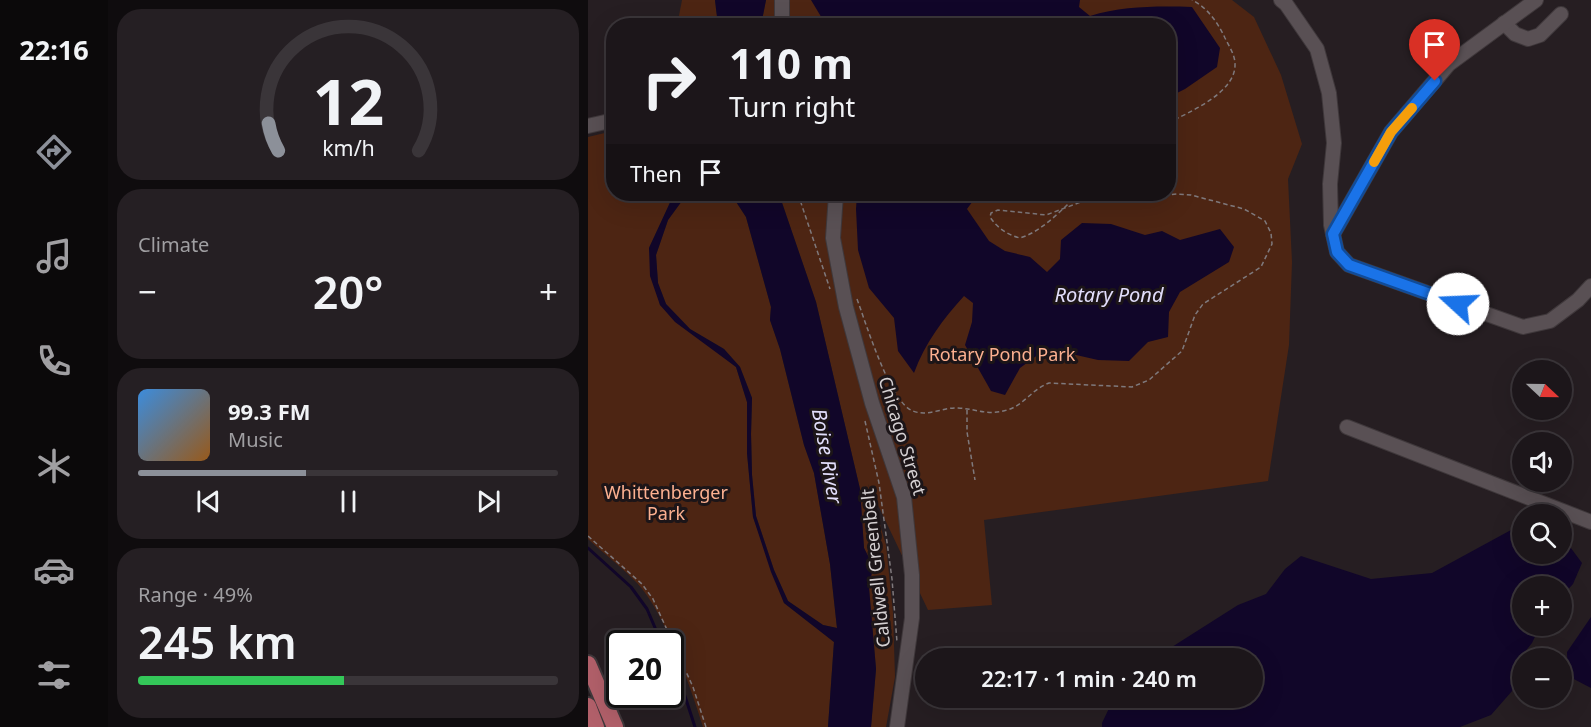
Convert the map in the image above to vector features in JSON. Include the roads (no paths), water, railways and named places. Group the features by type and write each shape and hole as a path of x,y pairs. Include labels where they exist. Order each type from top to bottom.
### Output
{"main road":[{"path":"588,664 615,727"},
{"path":"588,706 596,727"}],"street":[{"path":"782,0 782,18"},
{"path":"1281,0 1317,49 1329,93 1334,143 1330,184 1333,234 1337,252 1349,265 1523,327 1550,321 1578,300 1591,286"},
{"path":"1333,234 1391,132 1449,64 1536,0"},
{"path":"1504,23 1515,34 1528,39 1540,34 1561,14"},
{"path":"588,126 606,122"},
{"name":"Chicago Street","path":"836,201 833,238 846,307 872,403 904,497 912,575 912,618 897,727"},
{"path":"1347,427 1591,522"}],"water":[{"path":"715,0 766,0 762,18 717,18"},
{"path":"811,0 1080,0 1079,7 1090,16 1128,8 1192,7 1220,48 1217,67 1176,94 1176,18 822,18"},
{"name":"Boise River","path":"671,201 682,201 668,220 656,255 658,283 666,304 690,329 724,349 740,367 752,398 752,475 756,516 774,570 788,601 823,625 837,628 830,564 814,473 804,445 780,349 770,320 771,307 746,217 736,201 781,201 816,302 860,489 864,548 873,566 869,588 876,669 871,727 828,727 834,642 784,603 771,572 753,517 747,453 747,402 736,367 675,322 660,305 650,276 649,248"},
{"name":"Rotary Pond","path":"857,201 973,201 967,209 989,241 1005,251 1030,257 1047,272 1060,259 1061,240 1082,223 1111,224 1145,235 1162,231 1180,240 1220,229 1234,247 1229,262 1180,292 1169,312 1168,337 1148,342 1129,361 1098,360 1063,352 1039,354 1020,368 1005,395 991,391 965,345 972,322 973,303 964,296 935,332 914,373 898,351 894,318 869,288 858,250"},
{"path":"1512,529 1512,564 1572,564 1572,550 1582,563 1572,585 1572,576 1512,576 1512,636 1535,636 1528,648 1512,648 1512,691 1491,715 1460,727 1102,727 1109,708 1263,708 1263,648 1170,648 1238,605 1266,594 1285,569 1301,556 1371,579 1432,573"},
{"path":"1591,617 1591,688 1572,678 1572,648 1570,648"}],"waterway":[{"path":"588,548 631,587 647,609 656,630"},
{"path":"684,693 695,727"}],"park label":[{"name":"Rotary Pond Park","path":"1002,355"},
{"name":"Whittenberger Park","path":"666,503"}]}
